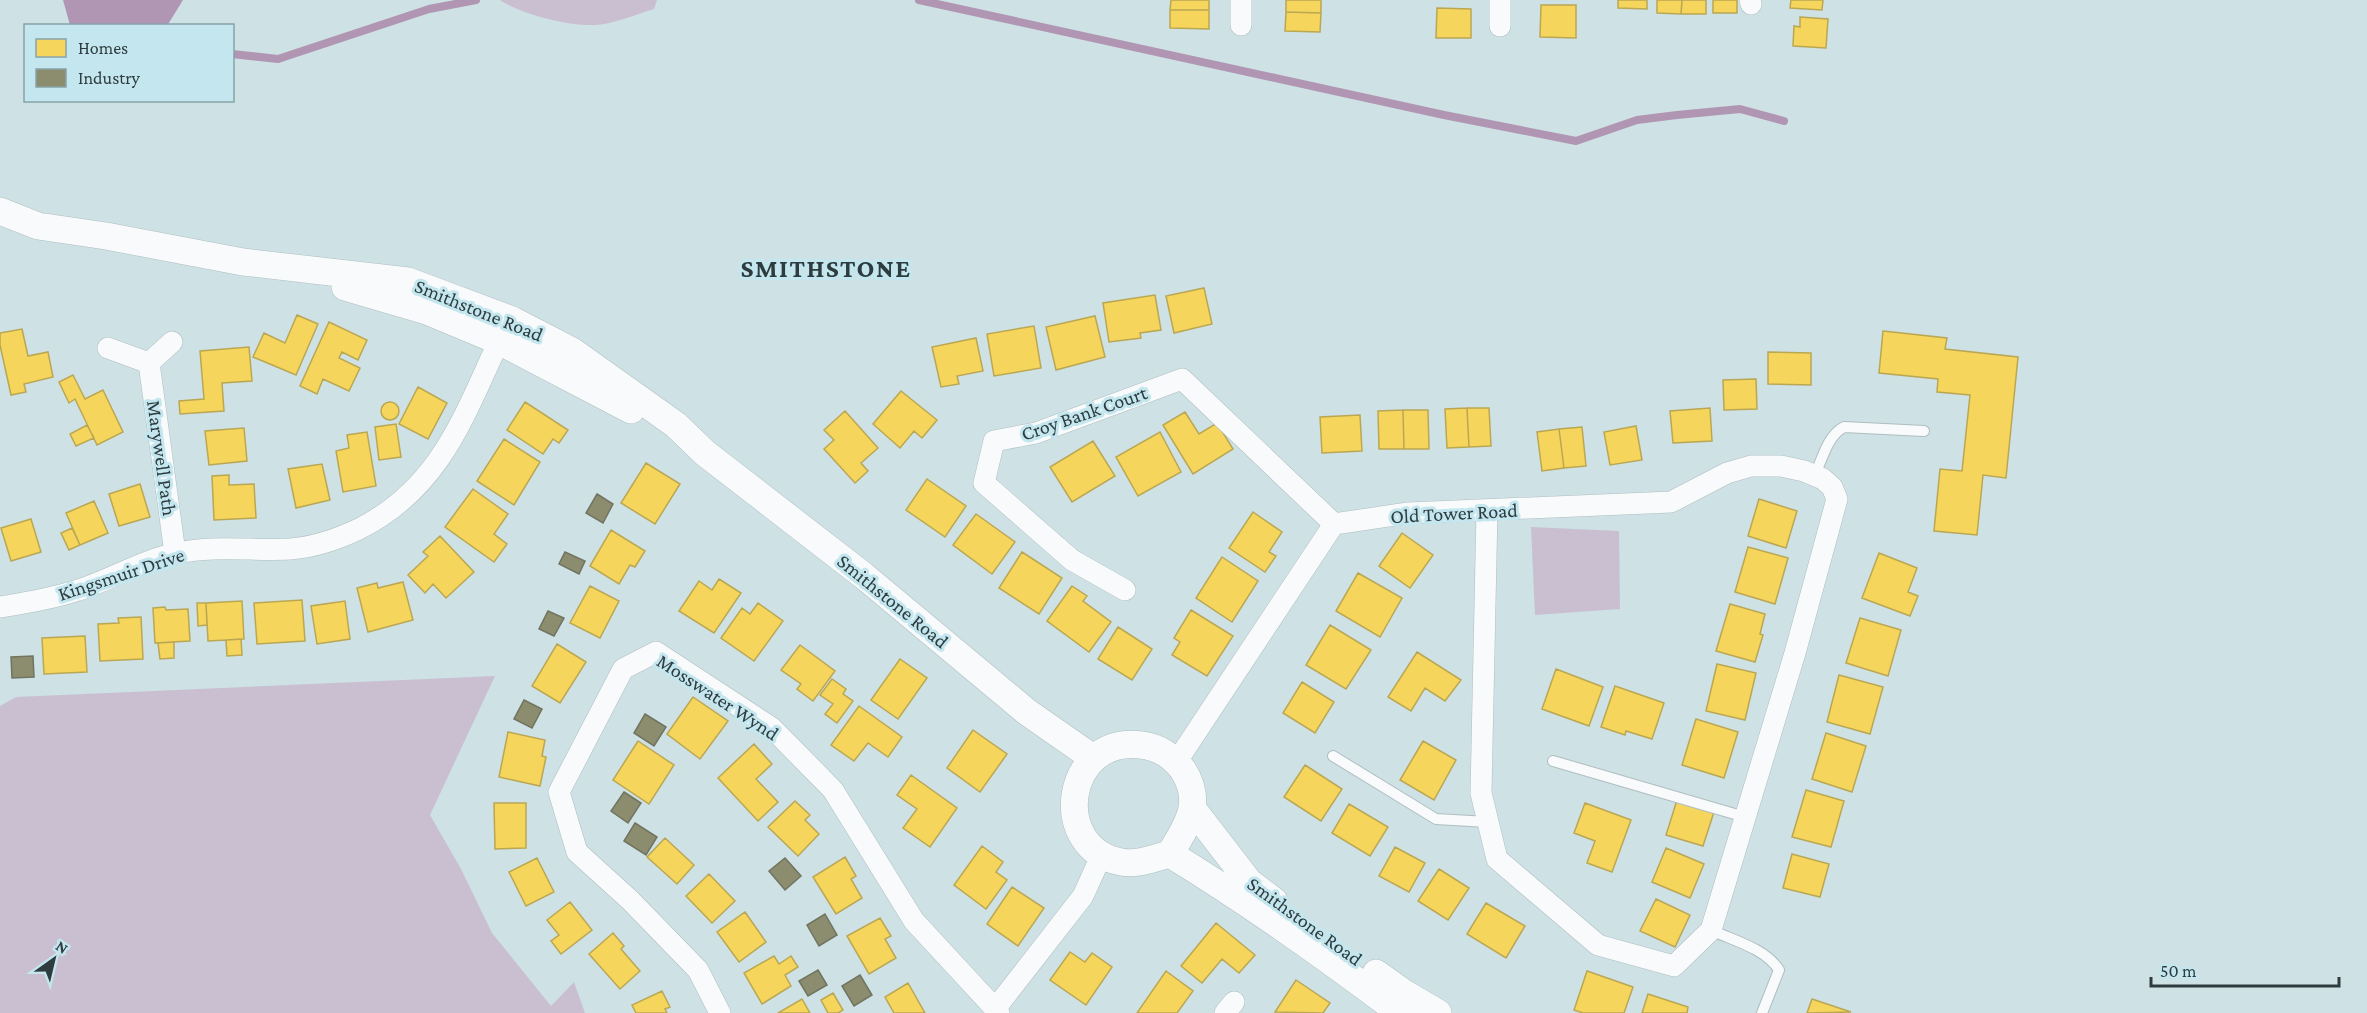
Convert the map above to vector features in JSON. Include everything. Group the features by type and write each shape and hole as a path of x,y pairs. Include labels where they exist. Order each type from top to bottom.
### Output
{"street":[{"path":"1241,0 1241,26"},
{"path":"1500,0 1500,26"},
{"name":"Smithstone Road","path":"0,211 38,226 267,265 415,284 512,320 572,351 676,425 693,442 864,576 1027,711 1094,758"},
{"name":"Smithstone Road","path":"267,265 427,311 499,340 693,442"},
{"path":"415,284 500,329 499,340"},
{"name":"Kingsmuir Drive","path":"0,607 76,591 175,553 216,547 290,549 323,544 381,518 409,496 431,473 450,443 499,340"},
{"path":"108,348 149,363 172,342"},
{"name":"Marywell Path","path":"149,363 175,553"},
{"name":"Croy Bank Court","path":"1125,590 1072,560 984,483 994,441 1036,433 1182,379 1334,524"},
{"name":"Old Tower Road","path":"1334,524 1408,513 1671,502 1727,473 1751,466 1781,466 1815,475 1833,488 1837,499 1795,653 1745,817"},
{"path":"1487,510 1481,793 1497,859 1598,945 1674,966 1711,930 1745,817"},
{"path":"1170,854 1144,862 1120,862 1102,854 1086,841 1073,809 1075,788 1083,770 1106,749 1127,743 1153,747 1177,761 1334,524"},
{"name":"Mosswater Wynd","path":"720,1013 698,970 630,900 577,852 559,792 623,669 656,652 772,728 833,790 914,921 997,1011 1083,896 1102,854"},
{"name":"Smithstone Road","path":"1177,761 1192,789 1192,818 1170,854 1225,887 1327,958 1400,1013"},
{"name":"Smithstone Road","path":"1192,808 1249,882 1404,993 1438,1013"}],"lane":[{"path":"1815,475 1831,439 1837,431 1844,427 1924,431"},
{"path":"1333,756 1436,819 1488,822"},
{"path":"1553,761 1745,817"},
{"path":"1711,930 1762,953 1772,960 1779,970 1762,1013"}],"shaded area":[{"path":"63,0 183,0 168,24 70,24"},
{"path":"500,0 657,0 654,9 617,21 593,25 565,23 535,16"},
{"path":"1531,527 1619,531 1620,609 1535,615"},
{"path":"495,676 430,815 461,869 492,933 551,1006 574,982 585,1013 0,1013 0,706 16,697"}],"building: Homes":[{"path":"1171,0 1209,0 1209,10 1170,10"},
{"path":"1286,0 1321,0 1321,13 1286,12"},
{"path":"1618,0 1647,0 1647,9 1618,8"},
{"path":"1657,0 1682,0 1681,14 1657,13"},
{"path":"1682,0 1706,0 1706,14 1681,14"},
{"path":"1713,0 1737,0 1737,13 1713,13"},
{"path":"1791,0 1823,0 1822,10 1790,8"},
{"path":"1541,5 1576,5 1576,38 1540,37"},
{"path":"1437,8 1471,9 1471,38 1436,38"},
{"path":"1170,10 1209,10 1209,29 1170,28"},
{"path":"1286,12 1321,13 1320,32 1285,31"},
{"path":"1800,17 1828,19 1826,48 1793,46 1794,26 1800,27"},
{"path":"1204,288 1212,324 1174,333 1166,296"},
{"path":"1155,295 1161,330 1140,333 1141,338 1109,342 1103,303"},
{"path":"297,315 318,324 296,375 253,357 264,333 285,343"},
{"path":"1095,316 1105,357 1056,370 1046,327"},
{"path":"329,322 367,340 358,360 342,352 339,358 360,368 349,391 323,379 317,394 300,386"},
{"path":"1034,326 1041,368 994,376 987,334"},
{"path":"22,329 28,356 48,352 53,377 24,384 26,392 11,395 0,345 0,333"},
{"path":"1883,331 1947,338 1945,349 2018,357 2006,478 1983,475 1977,535 1934,531 1940,469 1962,471 1970,395 1937,392 1938,379 1879,373"},
{"path":"976,338 983,371 957,376 959,384 941,387 932,347"},
{"path":"249,347 252,381 222,383 224,411 180,414 179,401 204,399 200,351"},
{"path":"1768,352 1811,353 1811,385 1768,384"},
{"path":"73,375 85,399 103,390 123,432 97,445 75,399 69,403 59,382"},
{"path":"1756,379 1757,409 1724,410 1723,380"},
{"path":"418,387 447,403 428,439 399,424"},
{"path":"901,391 937,420 922,438 914,431 900,448 873,424"},
{"path":"390,402 396,405 399,411 396,417 390,420 384,417 381,411 384,405"},
{"path":"525,402 568,430 559,443 553,439 543,454 507,430"},
{"path":"1467,408 1489,408 1491,446 1469,447"},
{"path":"1467,408 1469,447 1447,448 1445,409"},
{"path":"1710,408 1712,441 1673,443 1670,411"},
{"path":"1403,410 1428,410 1429,449 1404,449"},
{"path":"1403,410 1404,449 1379,449 1378,411"},
{"path":"845,411 878,448 861,463 868,471 855,483 824,449 834,440 824,430"},
{"path":"1185,412 1199,434 1217,423 1233,449 1193,474 1163,425"},
{"path":"1360,415 1362,451 1322,453 1320,417"},
{"path":"396,424 401,457 379,460 375,427"},
{"path":"87,425 94,438 76,446 70,434"},
{"path":"1636,426 1642,460 1610,465 1604,432"},
{"path":"1582,427 1586,466 1564,468 1559,429"},
{"path":"244,428 247,461 209,465 205,431"},
{"path":"1559,429 1564,468 1542,471 1537,432"},
{"path":"367,432 376,486 343,492 336,451 349,448 347,435"},
{"path":"1160,432 1181,472 1138,496 1116,457"},
{"path":"504,439 540,462 514,505 477,481"},
{"path":"1093,441 1115,476 1072,502 1050,467"},
{"path":"646,463 680,484 655,524 621,503"},
{"path":"322,464 330,500 296,508 288,469"},
{"path":"229,475 229,485 254,484 256,518 214,520 212,476"},
{"path":"927,479 966,506 945,537 906,510"},
{"path":"140,484 150,517 119,526 109,494"},
{"path":"473,489 508,514 494,534 507,544 494,562 445,527"},
{"path":"1759,499 1797,511 1786,548 1748,536"},
{"path":"94,501 108,533 80,545 66,513"},
{"path":"1253,512 1282,532 1269,552 1276,556 1265,572 1229,548"},
{"path":"976,514 1015,542 992,574 953,545"},
{"path":"31,519 41,552 11,561 1,528"},
{"path":"72,528 80,545 69,550 61,533"},
{"path":"611,530 645,551 635,567 630,565 619,584 590,566"},
{"path":"1402,533 1433,555 1410,588 1379,566"},
{"path":"440,536 474,572 446,598 433,584 425,593 408,575 428,556 423,552"},
{"path":"1748,547 1788,558 1775,604 1735,592"},
{"path":"1022,552 1062,578 1039,614 999,588"},
{"path":"1879,553 1917,568 1908,592 1918,596 1910,616 1862,598"},
{"path":"1222,557 1258,581 1232,622 1196,598"},
{"path":"1358,573 1402,598 1380,637 1336,611"},
{"path":"719,579 741,593 714,633 679,611 699,581 712,590"},
{"path":"403,582 413,620 368,632 357,588 377,583 378,588"},
{"path":"590,586 619,601 600,638 570,623"},
{"path":"1072,586 1087,596 1083,601 1111,622 1089,652 1047,621"},
{"path":"302,600 305,641 257,644 254,603"},
{"path":"242,601 244,639 208,641 206,603"},
{"path":"345,601 350,639 317,644 311,606"},
{"path":"197,603 206,603 207,625 198,626"},
{"path":"758,603 783,621 754,661 721,638 742,608 750,614"},
{"path":"1730,604 1765,614 1760,634 1763,635 1755,662 1716,651"},
{"path":"165,607 166,610 188,609 190,641 155,643 153,608"},
{"path":"1191,610 1233,636 1207,676 1172,655 1180,642 1174,638"},
{"path":"141,617 143,659 100,661 98,624 119,623 118,618"},
{"path":"1860,618 1901,630 1888,676 1846,663"},
{"path":"1330,625 1371,650 1346,689 1306,665"},
{"path":"1118,627 1152,649 1132,680 1098,659"},
{"path":"85,636 87,672 44,674 42,638"},
{"path":"241,639 242,655 227,656 226,640"},
{"path":"174,642 174,658 160,659 158,643"},
{"path":"557,644 586,662 560,703 532,686"},
{"path":"800,645 835,671 813,701 797,689 801,684 781,670"},
{"path":"1417,652 1461,680 1445,701 1425,688 1411,711 1388,697"},
{"path":"900,659 927,678 898,719 871,700"},
{"path":"1717,664 1756,673 1745,720 1706,711"},
{"path":"1556,669 1603,687 1589,726 1542,709"},
{"path":"1839,675 1883,687 1870,734 1827,722"},
{"path":"832,679 846,689 843,694 853,701 837,723 825,714 833,704 820,695"},
{"path":"1302,682 1334,702 1315,733 1283,713"},
{"path":"1615,686 1664,703 1652,739 1626,731 1625,735 1601,727"},
{"path":"693,697 728,721 700,759 667,734"},
{"path":"859,706 902,737 888,757 868,743 854,761 831,745"},
{"path":"1696,719 1738,732 1724,778 1682,765"},
{"path":"973,730 1007,754 980,792 947,768"},
{"path":"508,732 545,740 542,756 546,757 540,786 499,777"},
{"path":"1826,733 1866,746 1852,792 1812,779"},
{"path":"638,741 674,765 649,804 613,780"},
{"path":"1423,741 1456,760 1434,800 1400,780"},
{"path":"754,744 772,764 756,779 778,802 758,821 718,778"},
{"path":"1305,765 1342,789 1321,821 1284,797"},
{"path":"911,775 957,808 930,847 903,828 917,809 897,795"},
{"path":"1806,790 1844,801 1831,847 1792,837"},
{"path":"1677,800 1714,812 1703,846 1666,835"},
{"path":"795,801 810,815 805,820 819,834 798,856 768,827"},
{"path":"494,803 526,803 526,848 495,849"},
{"path":"1585,803 1631,820 1612,872 1587,863 1595,841 1574,833"},
{"path":"1349,804 1388,827 1370,856 1332,833"},
{"path":"665,838 694,865 677,884 647,857"},
{"path":"982,846 1003,862 996,872 1007,880 986,909 954,885"},
{"path":"1395,847 1425,863 1409,892 1379,876"},
{"path":"1666,848 1704,864 1690,898 1652,882"},
{"path":"1792,854 1829,864 1820,897 1783,888"},
{"path":"845,857 856,876 851,879 862,898 836,914 813,877"},
{"path":"537,858 554,892 526,906 509,872"},
{"path":"1439,869 1469,888 1448,920 1418,901"},
{"path":"709,874 735,901 712,923 686,896"},
{"path":"1012,887 1044,908 1018,946 987,924"},
{"path":"1656,899 1690,915 1675,947 1640,931"},
{"path":"570,902 592,930 561,954 551,941 559,935 547,920"},
{"path":"1486,903 1525,926 1506,958 1467,934"},
{"path":"745,912 766,942 739,962 717,932"},
{"path":"880,918 891,936 885,939 896,958 869,974 847,936"},
{"path":"1216,923 1255,955 1239,973 1222,959 1202,983 1181,966"},
{"path":"613,933 624,946 621,949 640,971 620,989 589,954"},
{"path":"1070,952 1085,962 1092,953 1112,967 1086,1005 1050,980"},
{"path":"774,956 779,964 791,956 798,967 785,975 791,986 762,1004 744,973"},
{"path":"1166,971 1193,991 1177,1013 1137,1013"},
{"path":"1587,971 1633,987 1624,1013 1583,1013 1574,1010"},
{"path":"1296,980 1330,1003 1323,1013 1275,1012"},
{"path":"908,983 925,1013 894,1013 885,997"},
{"path":"662,991 670,1007 665,1009 667,1013 636,1013 632,1005"},
{"path":"833,993 843,1010 838,1013 828,1013 821,1000"},
{"path":"1648,994 1688,1007 1687,1013 1642,1013"},
{"path":"802,999 810,1013 778,1013"},
{"path":"1812,999 1851,1012 1807,1013"}],"building: Industry":[{"path":"597,494 613,504 603,523 586,513"},
{"path":"565,552 585,561 579,574 559,564"},
{"path":"548,611 564,618 554,636 539,629"},
{"path":"33,656 34,677 12,678 11,657"},
{"path":"524,700 542,709 532,728 514,719"},
{"path":"645,714 666,727 654,746 634,733"},
{"path":"624,792 641,803 628,823 611,811"},
{"path":"635,823 657,837 646,855 624,841"},
{"path":"785,858 801,876 785,890 769,871"},
{"path":"825,914 837,935 819,946 807,925"},
{"path":"818,970 827,985 808,996 799,981"},
{"path":"860,975 872,995 854,1006 842,986"}],"waterway":[{"path":"234,54 278,59 429,9 476,0"},
{"path":"919,0 1444,115 1576,141 1637,120 1677,115 1740,109 1784,121"}],"district":[{"name":"SMITHSTONE","path":"826,268"}]}
